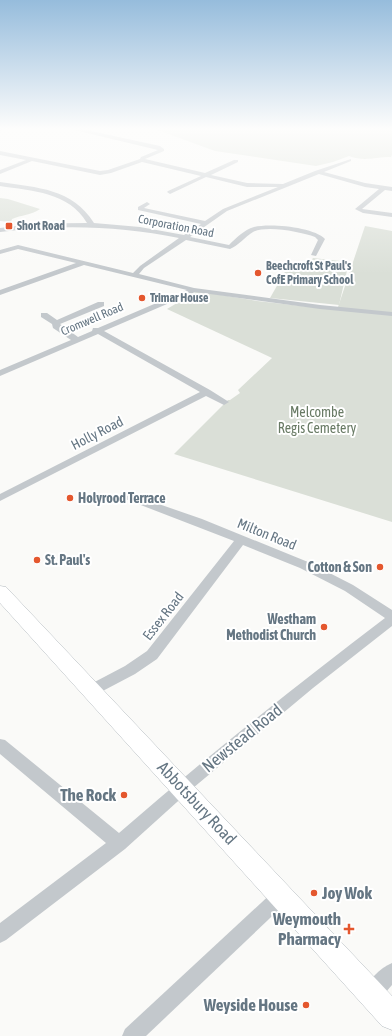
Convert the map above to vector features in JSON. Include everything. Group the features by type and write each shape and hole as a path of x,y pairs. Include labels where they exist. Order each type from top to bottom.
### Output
{"street":[{"path":"170,192 202,176"},
{"path":"211,176 247,185 286,185"},
{"path":"135,275 142,267 225,210 307,176"},
{"path":"333,176 365,185 392,189"},
{"path":"0,184 59,196 73,203 84,212 92,225"},
{"path":"247,185 252,188 256,197"},
{"path":"384,188 358,209 363,212 392,215"},
{"path":"147,204 140,209 205,223"},
{"name":"Corporation Road","path":"6,233 52,225 92,225 140,229 230,247 249,232 255,229 268,228 311,233 322,239 314,255"},
{"path":"6,233 18,247"},
{"path":"0,252 18,247 194,290 312,306 392,314"},
{"path":"0,293 84,263"},
{"name":"Cromwell Road","path":"0,372 96,330 194,290"},
{"path":"56,323 101,304"},
{"path":"44,315 56,323 56,326 76,339"},
{"path":"96,330 224,402"},
{"name":"Holly Road","path":"0,498 207,392"},
{"name":"Milton Road","path":"124,495 198,522 304,565 349,588 392,618"},
{"name":"Essex Road","path":"92,690 130,670 152,655 241,540"},
{"name":"Abbotsbury Road","path":"0,592 282,895 392,1016"},
{"name":"Newstead Road","path":"0,934 119,843 182,788 308,684 392,618"},
{"path":"0,745 119,843"},
{"path":"132,1036 282,895"},
{"path":"372,993 392,972"}],"green space":[{"path":"0,198 40,209 34,213 12,219 11,222 0,221"},
{"name":"Melcombe Regis Cemetery","path":"365,226 392,231 392,522 174,454 228,400 240,393 238,390 272,358 167,309 197,291 257,301 337,310"},
{"path":"313,258 349,262 339,305 270,298 290,263 308,265"}],"place":[{"name":"Short Road","path":"9,226"},
{"name":"Beechcroft St Paul's CofE Primary School","path":"258,273"},
{"name":"Trimar House","path":"142,298"},
{"name":"Holyrood Terrace","path":"70,498"},
{"name":"St. Paul's","path":"37,560"},
{"name":"Cotton & Son","path":"380,567"},
{"name":"Westham Methodist Church","path":"324,627"},
{"name":"The Rock","path":"124,795"},
{"name":"Joy Wok","path":"314,893"},
{"name":"Weymouth Pharmacy","path":"349,929"},
{"name":"Weyside House","path":"306,1005"}]}
